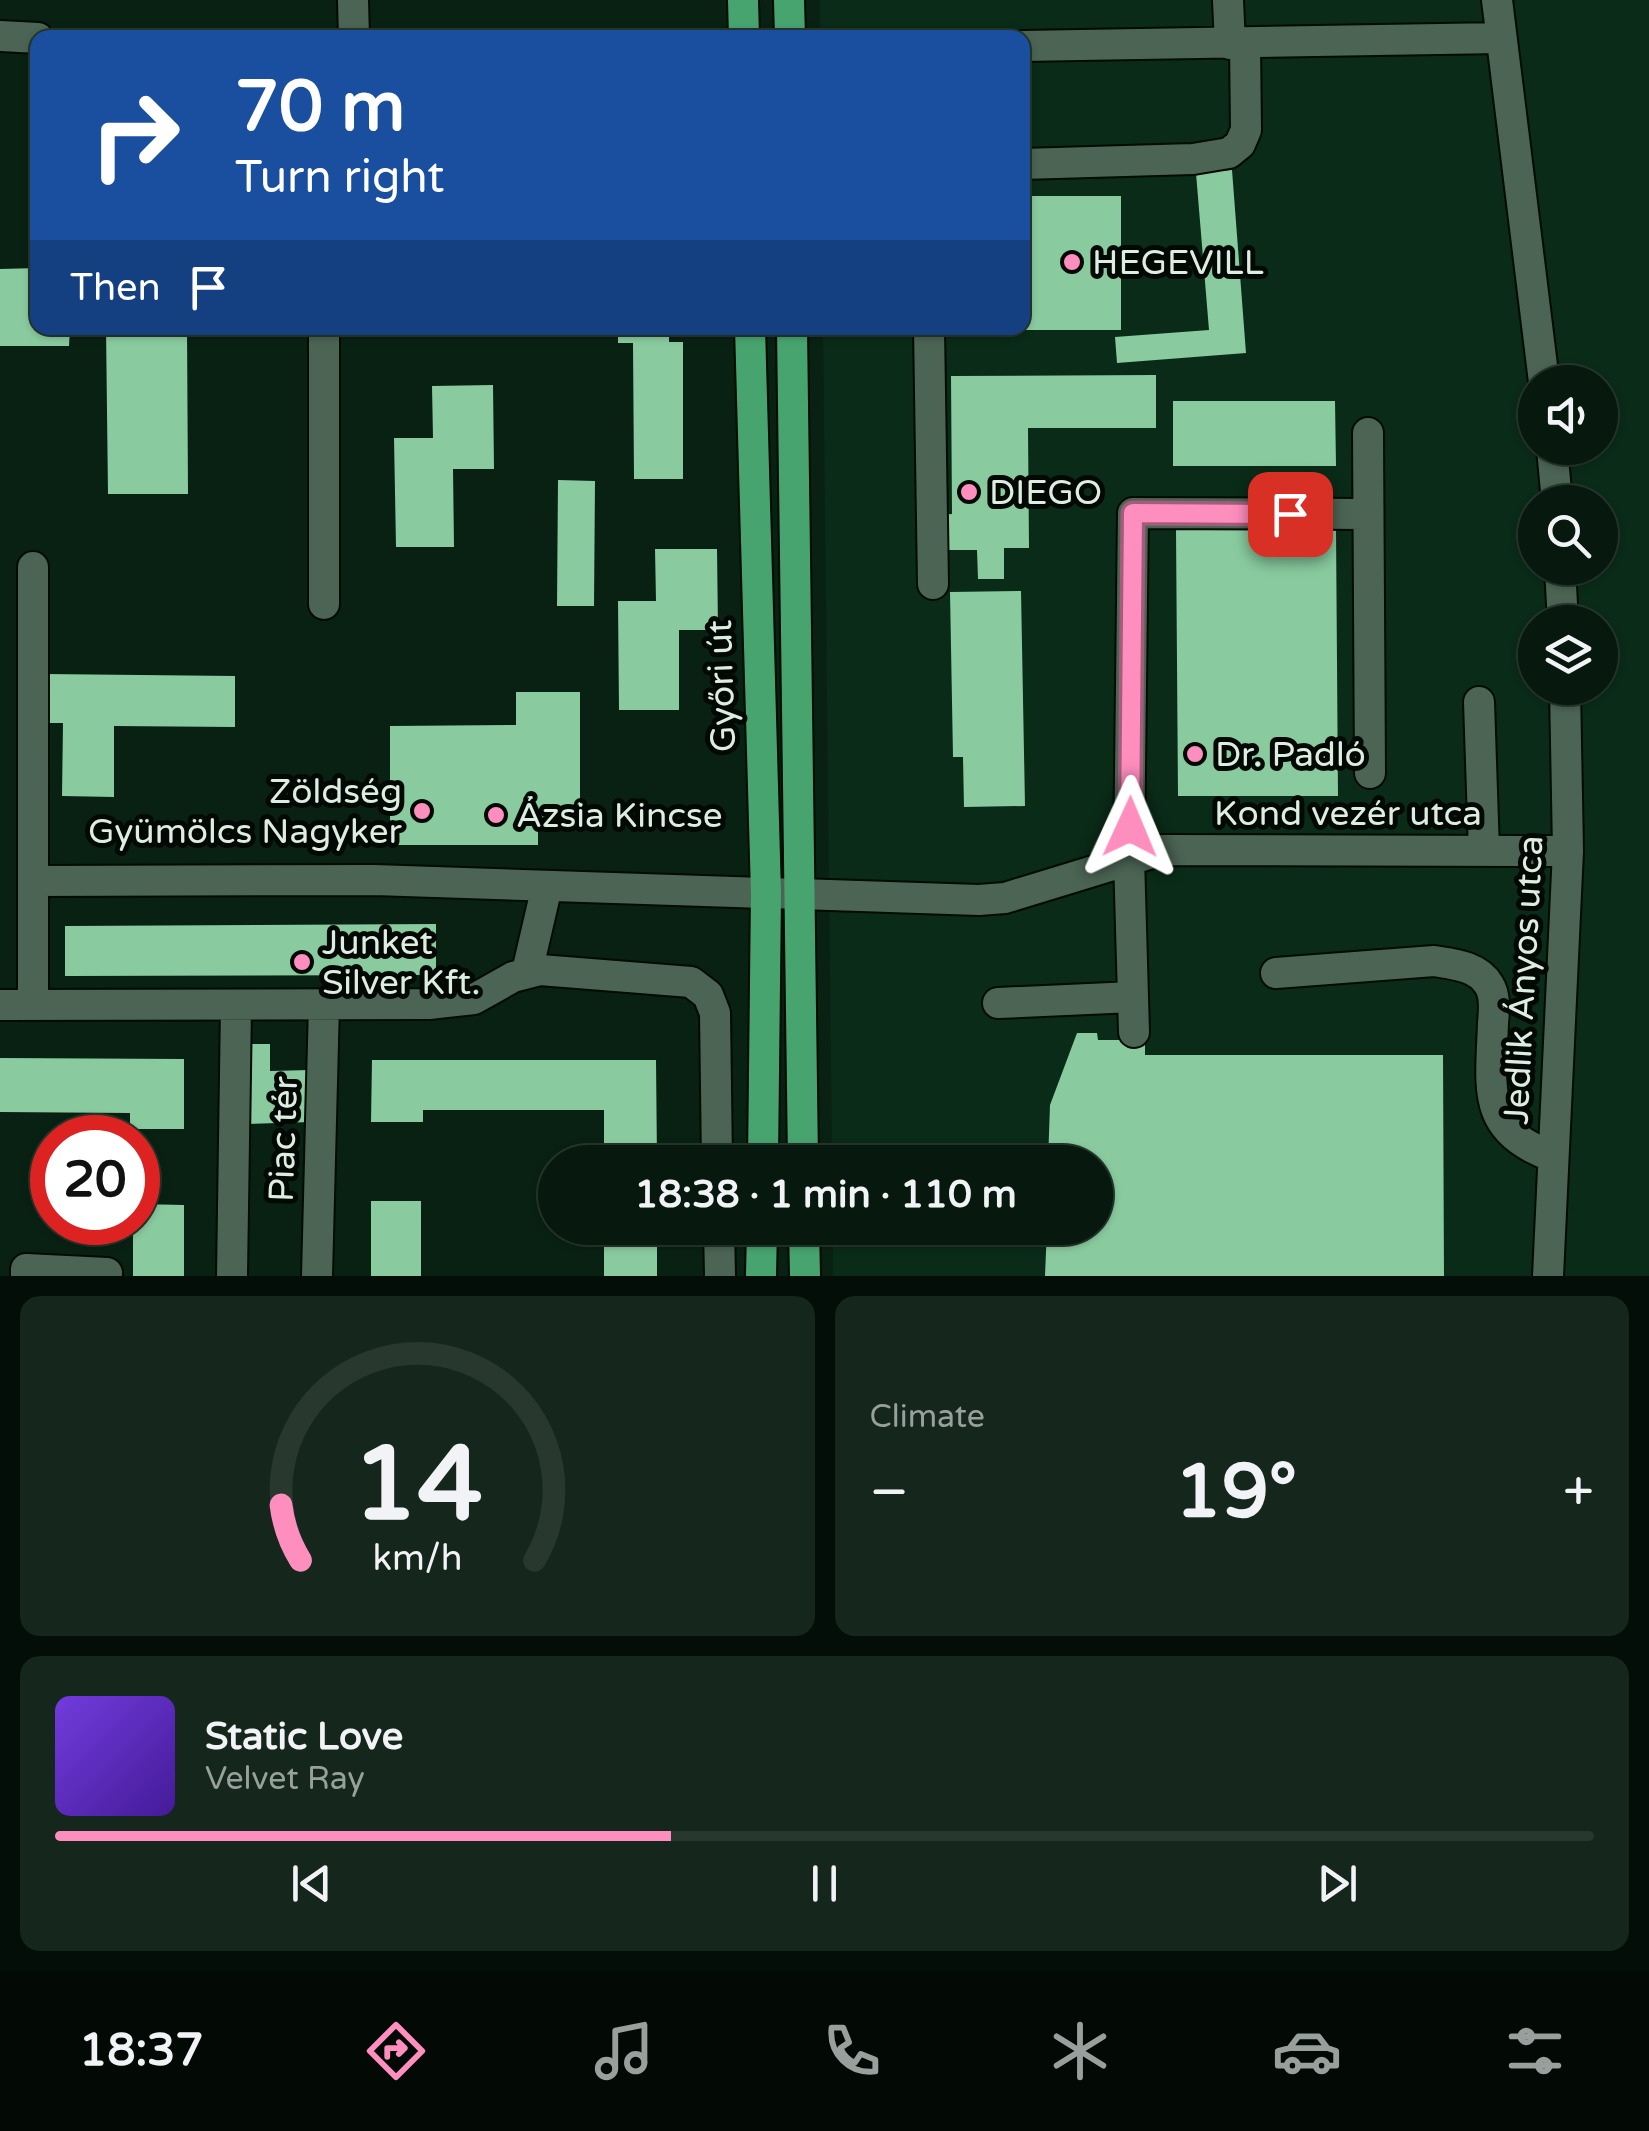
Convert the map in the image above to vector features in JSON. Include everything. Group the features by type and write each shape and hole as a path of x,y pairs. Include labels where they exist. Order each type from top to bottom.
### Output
{"main road":[{"path":"743,0 744,30"},
{"path":"790,0 790,30"},
{"name":"Győri út","path":"750,335 766,893 763,1145"},
{"path":"792,335 803,1145"},
{"path":"760,1276 761,1245"},
{"path":"804,1245 805,1276"}],"street":[{"path":"353,0 354,30"},
{"path":"1030,164 1193,159 1229,153 1240,144 1246,130 1228,0"},
{"path":"1497,0 1542,365"},
{"path":"0,36 30,38"},
{"path":"1030,46 1501,38"},
{"path":"324,335 324,604"},
{"path":"929,335 933,584"},
{"path":"1368,433 1370,772"},
{"path":"1134,1032 1129,858 1133,513 1368,514"},
{"path":"33,1005 34,567"},
{"path":"1478,702 1484,851"},
{"name":"Jedlik Ányos utca","path":"1548,1276 1568,851 1564,705"},
{"name":"Kond vezér utca","path":"33,881 310,879 979,900 1004,898 1162,850 1568,851"},
{"path":"527,972 547,886"},
{"path":"1276,973 1434,961 1456,964 1482,977 1493,995 1491,1090 1498,1118 1521,1143 1552,1156"},
{"path":"0,1005 429,1004 474,1000 507,979 540,970 690,982 708,995 714,1012 718,1145"},
{"path":"998,1002 1133,997"},
{"name":"Piac tér","path":"316,1276 324,1004"},
{"name":"Piac tér","path":"232,1276 236,1005"},
{"path":"719,1245 720,1276"},
{"path":"26,1276 26,1268 108,1273"}],"shaded area":[{"path":"820,0 1649,0 1649,1276 833,1276 833,1245 1113,1245 1113,1145 832,1145 823,335 1030,335 1030,30 820,30"}],"building":[{"path":"1232,170 1246,353 1117,363 1115,337 1209,330 1196,173"},
{"name":"HEGEVILL","path":"1030,196 1121,196 1121,330 1030,330"},
{"path":"30,268 30,335 70,335 69,346 0,346 0,269"},
{"path":"106,335 187,335 188,494 108,494"},
{"path":"618,335 669,335 669,342 683,342 683,479 634,479 633,343 618,343"},
{"path":"1156,375 1156,428 1028,428 1029,548 1004,548 1004,579 978,579 977,550 936,550 935,515 952,514 951,376"},
{"path":"493,385 494,469 453,469 454,547 396,547 394,438 433,438 432,386"},
{"path":"1173,401 1335,401 1336,466 1173,466"},
{"path":"558,480 595,481 594,606 557,606"},
{"path":"1176,529 1336,529 1338,796 1178,796"},
{"path":"655,549 717,549 718,630 679,630 679,710 619,710 618,601 656,601"},
{"path":"1021,591 1025,806 964,807 963,757 953,757 950,592"},
{"path":"45,674 235,676 235,727 114,726 114,797 62,796 63,723 45,723"},
{"path":"516,692 580,692 580,825 538,825 538,845 390,845 390,726 516,725"},
{"path":"436,924 436,975 65,976 65,926"},
{"path":"1077,1033 1097,1033 1098,1040 1145,1040 1145,1055 1443,1055 1444,1276 1045,1276 1046,1245 1113,1245 1113,1145 1049,1145 1050,1105"},
{"path":"242,1044 270,1044 270,1071 310,1070 311,1122 244,1124"},
{"path":"0,1058 184,1059 184,1129 160,1129 160,1115 0,1112"},
{"path":"372,1060 656,1060 657,1145 604,1145 604,1110 423,1110 423,1122 371,1122"},
{"path":"371,1201 421,1201 421,1276 371,1276"},
{"path":"160,1204 184,1205 184,1276 133,1276 133,1245 160,1245"},
{"path":"604,1245 657,1245 657,1276 604,1276"}],"place":[{"name":"HEGEVILL","path":"1072,262"},
{"name":"DIEGO","path":"969,492"},
{"name":"Dr. Padló","path":"1195,754"},
{"name":"Zöldség Gyümölcs Nagyker","path":"422,811"},
{"name":"Ázsia Kincse","path":"496,815"},
{"name":"Junket Silver Kft.","path":"302,962"}],"route":[{"path":"1130,827 1133,513 1290,514"}]}
